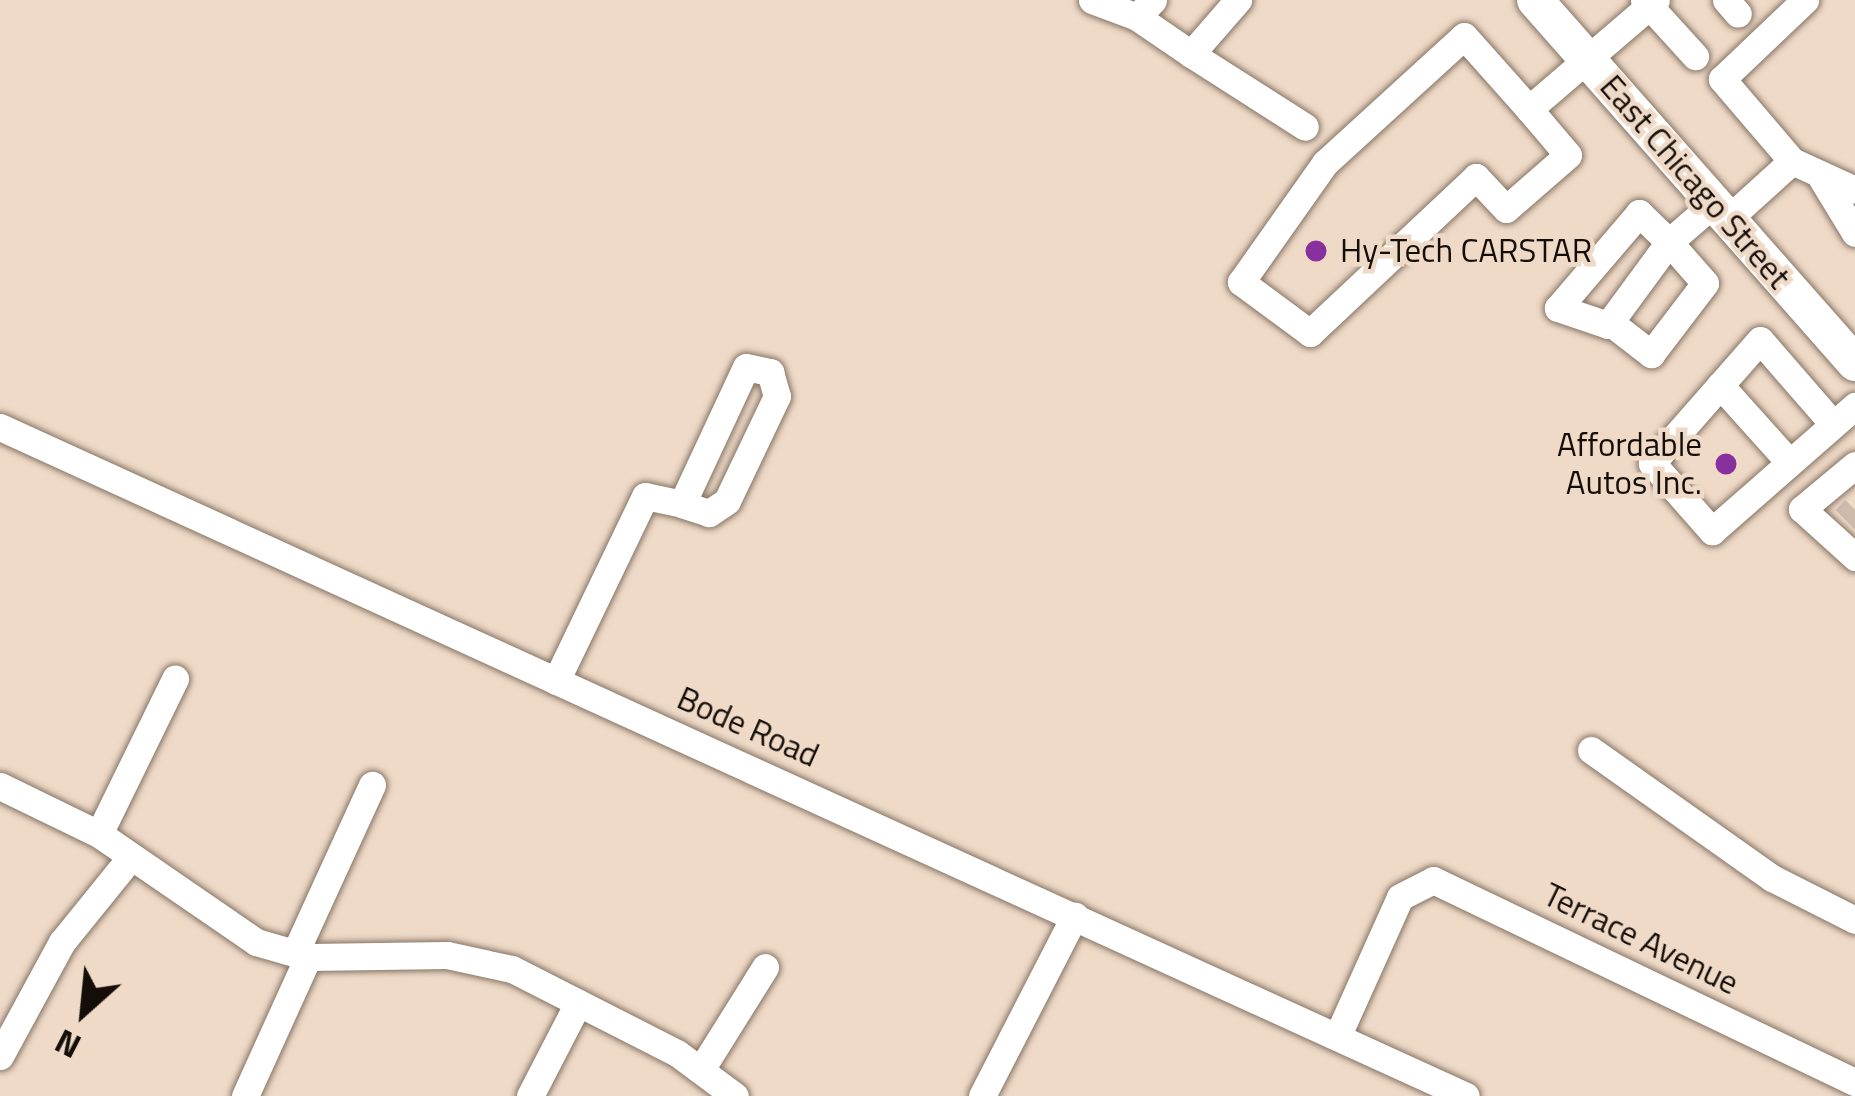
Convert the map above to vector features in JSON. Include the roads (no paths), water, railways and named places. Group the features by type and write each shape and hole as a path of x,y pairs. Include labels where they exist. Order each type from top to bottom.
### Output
{"main road":[{"name":"East Chicago Street","path":"1535,0 1855,363"}],"street":[{"path":"1092,0 1145,9 1191,54 1305,127"},
{"path":"1191,54 1238,0"},
{"path":"1804,0 1722,79 1792,160 1855,190"},
{"path":"1529,109 1650,2 1695,56"},
{"path":"1464,36 1529,109 1568,155 1506,208 1476,177 1310,333 1241,282 1324,163 1464,36"},
{"path":"1611,323 1670,242 1792,160"},
{"path":"1822,178 1855,232"},
{"path":"1639,213 1705,283 1651,353 1611,323 1558,308 1639,213"},
{"path":"1760,340 1844,415 1712,531 1652,463 1720,386 1760,340"},
{"path":"556,681 645,496 710,513 728,501 777,396 770,372 746,367 682,505"},
{"path":"1720,386 1789,462"},
{"name":"Bode Road","path":"0,427 1466,1096"},
{"path":"1855,465 1802,509 1836,528 1855,556"},
{"path":"99,834 175,679"},
{"path":"1592,750 1772,878 1855,920"},
{"path":"244,1096 371,785"},
{"path":"0,786 99,834 212,920 301,955 446,955 512,969 702,1068 735,1096"},
{"path":"0,1056 62,942 130,858"},
{"name":"Terrace Avenue","path":"1338,1035 1400,898 1416,881 1445,885 1855,1082"},
{"path":"982,1096 1075,915"},
{"path":"702,1068 765,967"},
{"path":"530,1096 578,1003"},
{"path":"1397,1096 1410,1070"}],"tunnel":[{"path":"1845,519 1855,509"}],"place":[{"name":"Hy-Tech CARSTAR","path":"1316,251"},
{"name":"Affordable Autos Inc.","path":"1726,464"}]}
